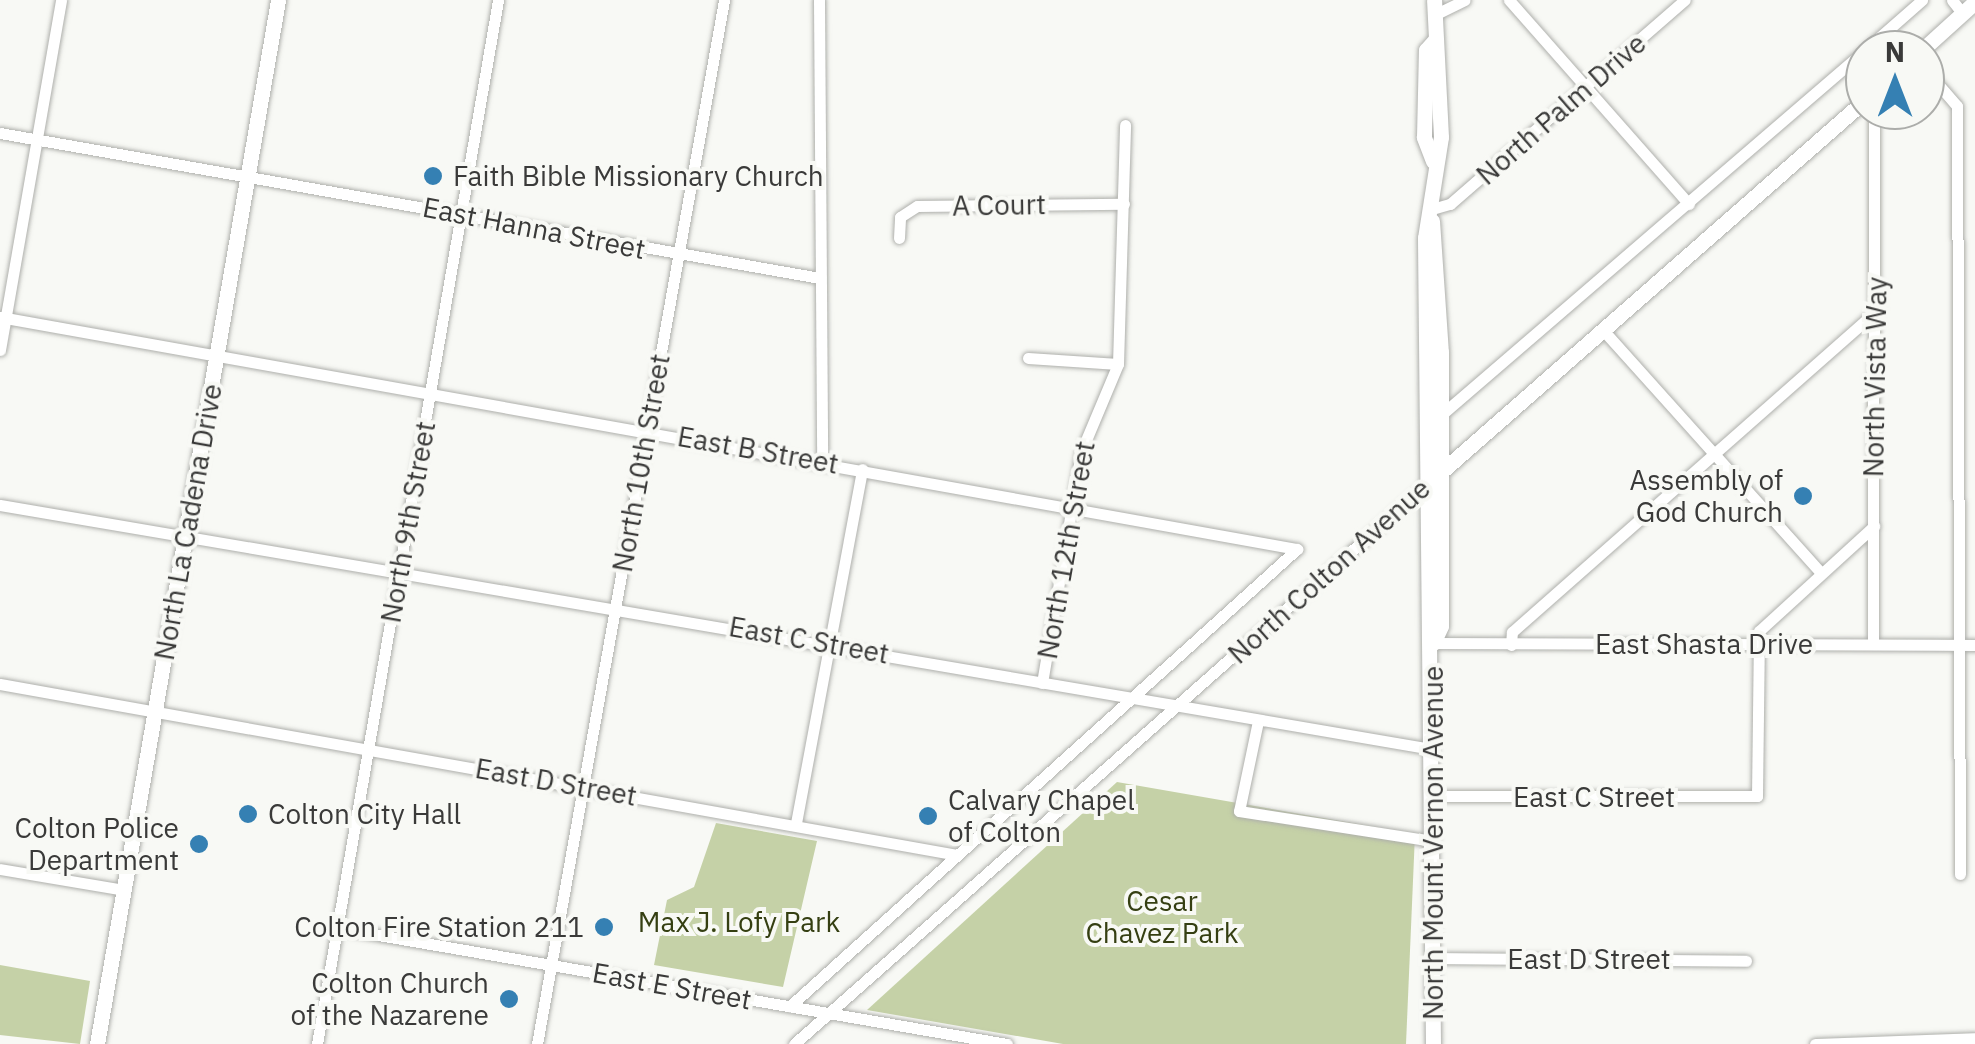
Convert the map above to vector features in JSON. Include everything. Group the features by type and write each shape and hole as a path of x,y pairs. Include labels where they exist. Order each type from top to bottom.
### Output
{"main road":[{"name":"North La Cadena Drive","path":"97,1044 278,0"},
{"path":"1940,30 1963,5"},
{"name":"North Mount Vernon Avenue","path":"1433,1044 1433,642 1425,486 1433,160 1442,78 1434,40 1434,8"},
{"name":"North Colton Avenue","path":"1425,486 1845,118"},
{"name":"North Mount Vernon Avenue","path":"1432,215 1441,415 1440,626 1433,642"}],"street":[{"path":"0,350 61,0"},
{"name":"North 9th Street","path":"317,1044 498,0"},
{"name":"North 10th Street","path":"538,1044 724,0"},
{"path":"819,0 822,461"},
{"path":"1434,8 1465,0"},
{"path":"1509,0 1689,204"},
{"name":"North Palm Drive","path":"1432,215 1450,204 1686,0"},
{"path":"1888,30 1922,0"},
{"path":"1441,415 1845,68"},
{"path":"1945,92 1957,106 1960,874"},
{"name":"North 12th Street","path":"1042,683 1092,412 1118,364 1124,125"},
{"name":"North Vista Way","path":"1873,644 1877,310 1874,130"},
{"name":"East Hanna Street","path":"0,133 820,278"},
{"name":"A Court","path":"900,238 900,217 917,206 1124,204"},
{"path":"1512,644 1512,632 1877,310"},
{"name":"East B Street","path":"3,318 1073,505 1297,549"},
{"path":"1603,330 1819,571"},
{"path":"1028,358 1118,364"},
{"path":"796,823 862,469"},
{"name":"North Colton Avenue","path":"794,1044 1425,486"},
{"name":"East C Street","path":"0,505 400,570 1432,749"},
{"path":"1758,644 1764,621 1874,526"},
{"name":"North Colton Avenue","path":"790,1006 1297,549"},
{"name":"East Shasta Drive","path":"1433,642 1975,645"},
{"name":"East C Street","path":"1432,796 1757,796 1758,644"},
{"name":"East D Street","path":"0,684 796,823 957,855"},
{"path":"1258,721 1239,811 1432,841"},
{"path":"0,869 124,890"},
{"name":"East E Street","path":"338,928 1007,1044"},
{"name":"East D Street","path":"1433,958 1746,960"},
{"path":"1815,1044 1975,1038"}],"green space":[{"name":"Cesar Chavez Park","path":"1117,782 1415,834 1406,1044 1063,1044 867,1010"},
{"name":"Max J. Lofy Park","path":"716,823 817,841 783,987 654,965 667,900 694,887"},
{"path":"0,965 90,981 80,1044 0,1035"}],"place":[{"name":"Faith Bible Missionary Church","path":"433,176"},
{"name":"Assembly of God Church","path":"1803,496"},
{"name":"Colton City Hall","path":"248,814"},
{"name":"Calvary Chapel of Colton","path":"928,816"},
{"name":"Colton Police Department","path":"199,844"},
{"name":"Colton Fire Station 211","path":"604,927"},
{"name":"Colton Church of the Nazarene","path":"509,999"}]}
